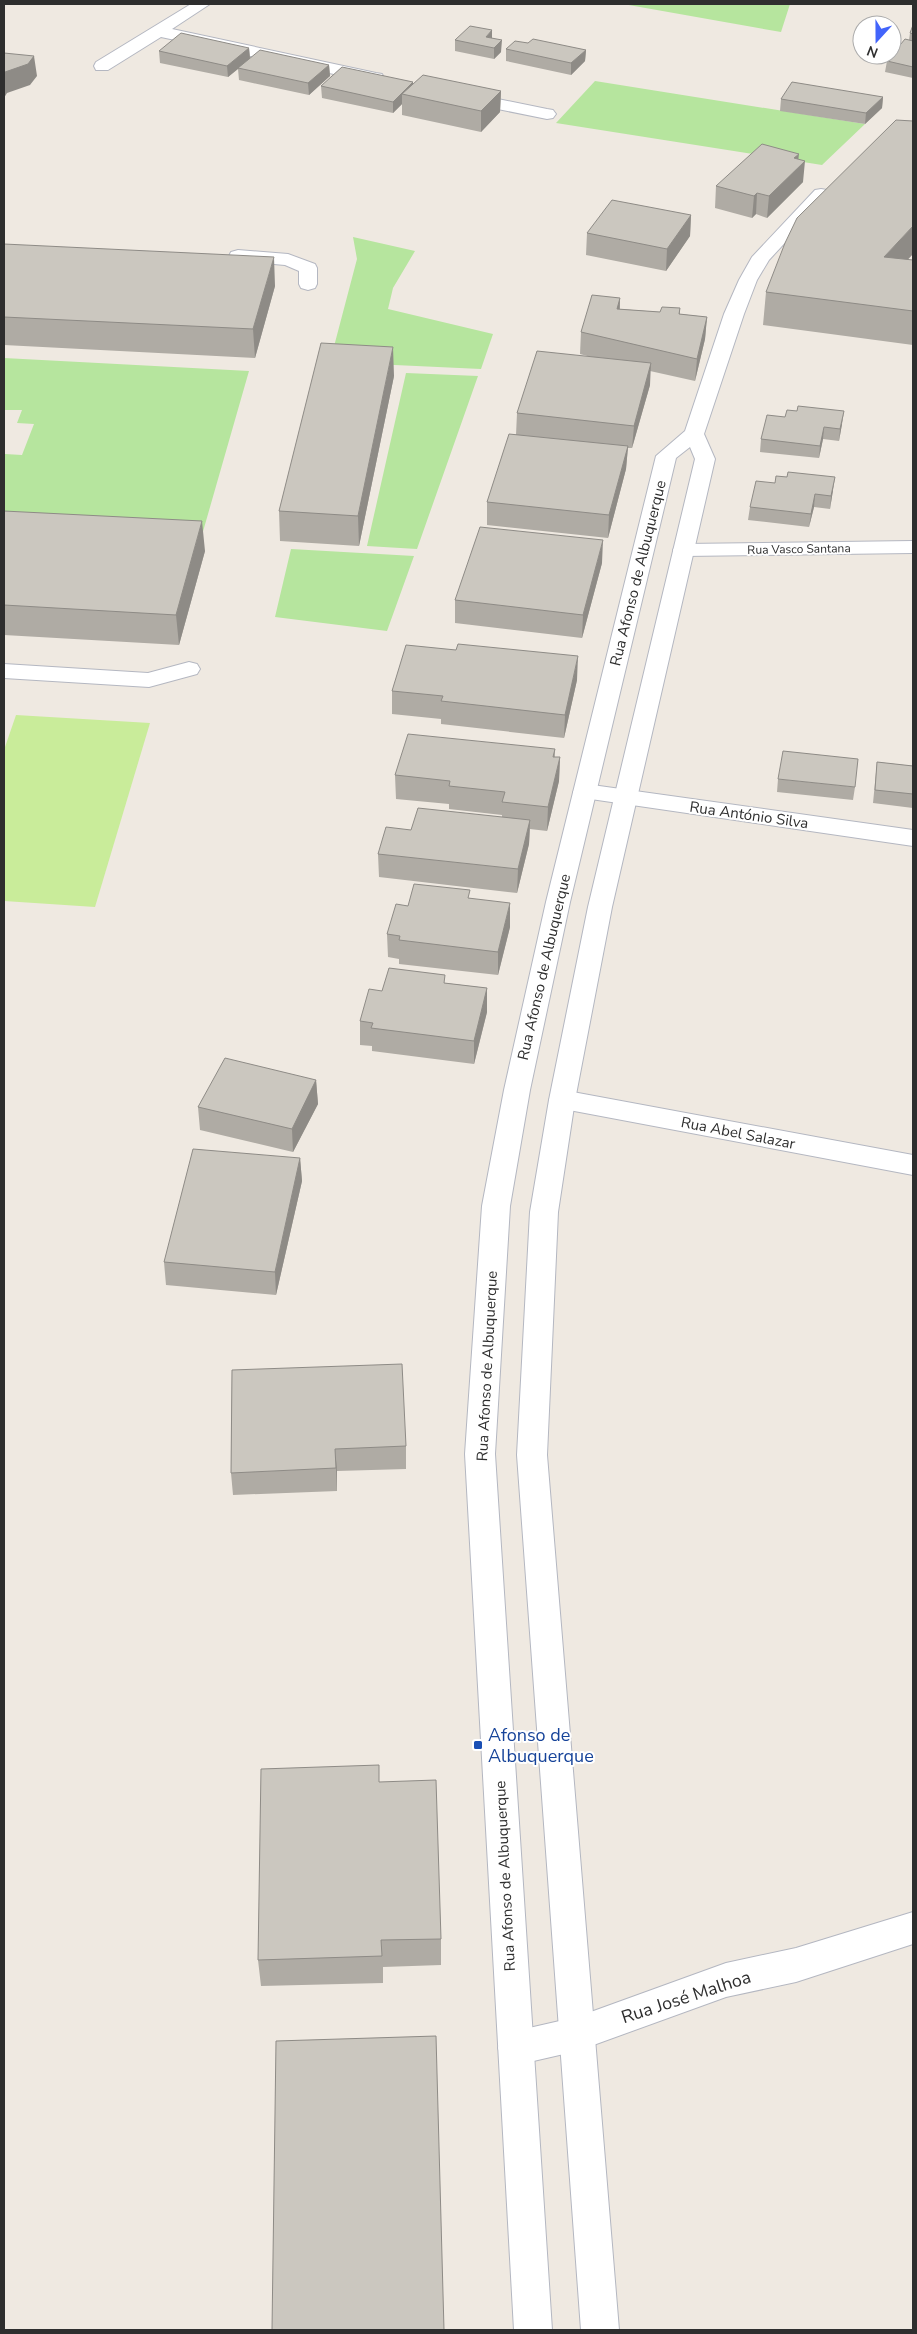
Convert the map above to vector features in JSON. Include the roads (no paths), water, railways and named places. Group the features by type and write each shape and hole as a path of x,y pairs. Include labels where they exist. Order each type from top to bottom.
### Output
{"street":[{"path":"102,66 202,4"},
{"path":"157,31 391,81"},
{"path":"449,94 546,114"},
{"path":"600,2330 532,1455 544,1212 562,1100 600,907 705,459 694,434 734,314 748,280 761,257 834,182"},
{"path":"219,256 288,260 308,268 308,284"},
{"name":"Rua Afonso de Albuquerque","path":"533,2330 480,1454 496,1206 517,1090 585,792 666,456 694,434"},
{"name":"Rua Vasco Santana","path":"684,550 913,547"},
{"path":"4,670 149,680 189,669"},
{"name":"Rua António Silva","path":"585,792 913,838"},
{"name":"Rua Abel Salazar","path":"562,1100 913,1165"},
{"name":"Rua José Malhoa","path":"516,2048 577,2034 726,1980 796,1964 913,1928"}],"place":[{"name":"Afonso de Albuquerque","path":"478,1745"}]}
